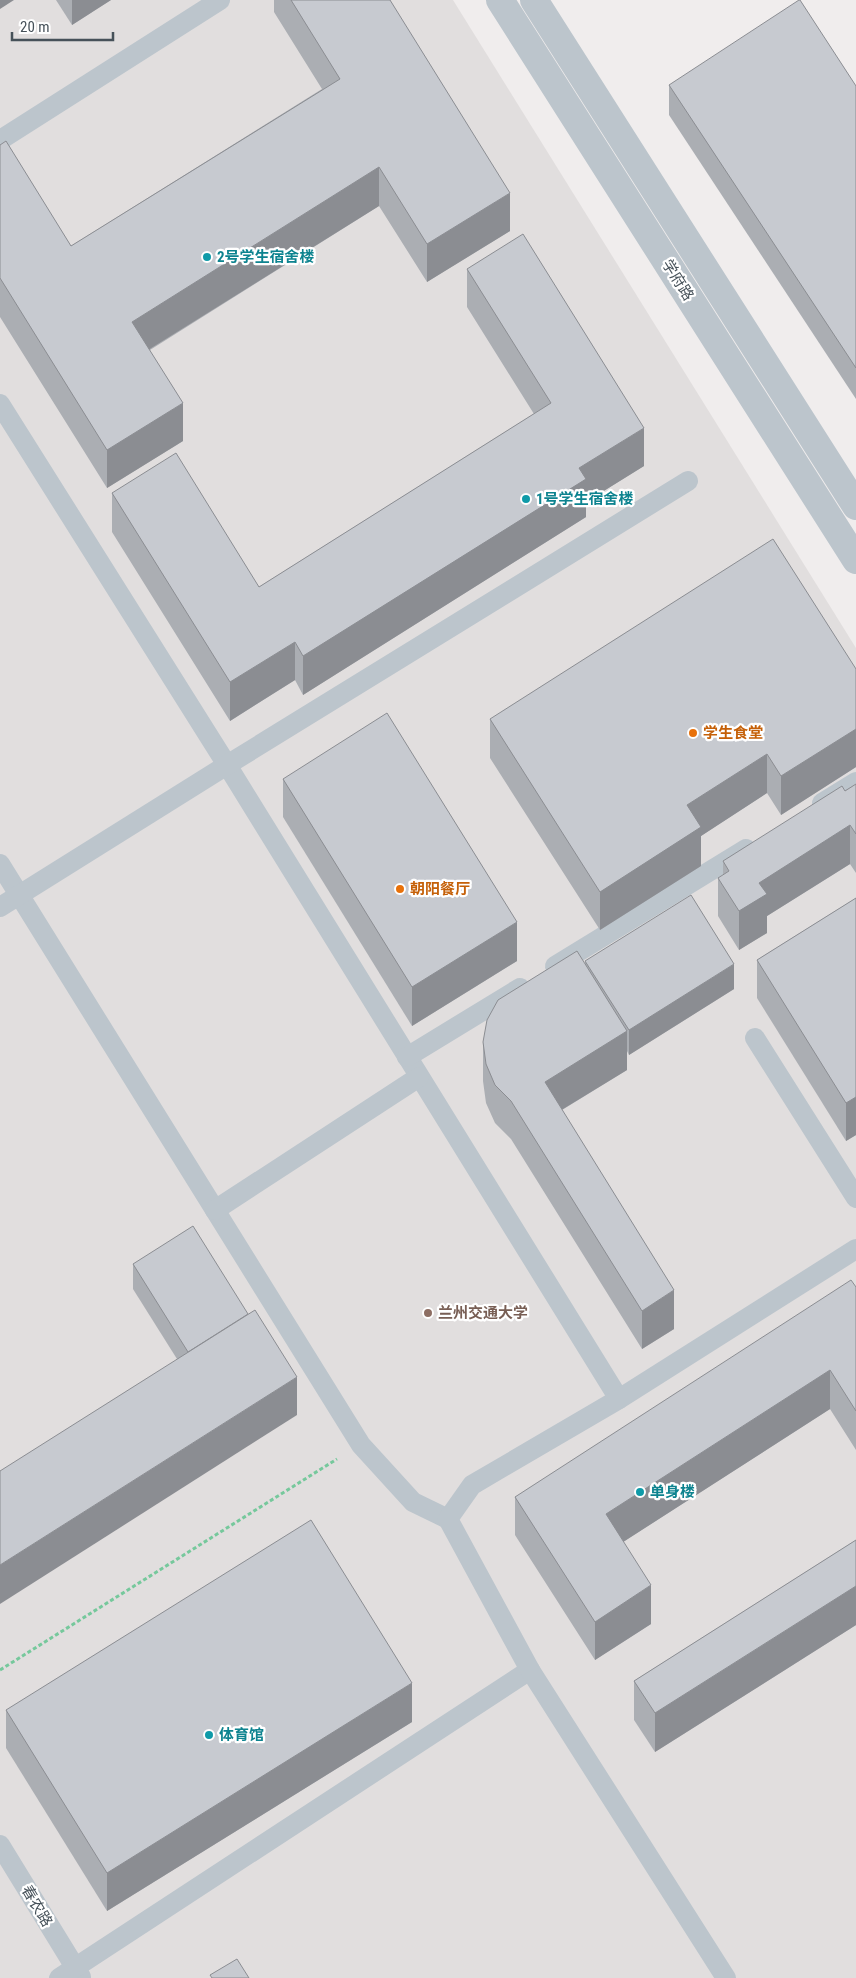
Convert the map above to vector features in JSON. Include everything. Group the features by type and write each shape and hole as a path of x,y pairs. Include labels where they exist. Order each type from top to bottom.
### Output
{"street":[{"name":"学府路","path":"500,0 856,560"},
{"name":"学府路","path":"534,0 856,506"}],"lane":[{"path":"0,140 220,0"},
{"path":"0,404 227,765 619,1399"},
{"path":"0,908 227,765 688,481"},
{"path":"805,813 856,782"},
{"path":"407,1057 763,839"},
{"path":"0,864 361,1444 413,1502 448,1519 530,1670 726,1978"},
{"path":"755,1038 856,1198"},
{"path":"215,1210 419,1077"},
{"path":"448,1519 472,1485 619,1399 856,1249"},
{"path":"72,1974 530,1670"},
{"name":"春农路","path":"0,1845 72,1974"}],"path":[{"path":"0,1670 361,1444"}],"shaded area":[{"name":"兰州交通大学","path":"0,0 453,0 856,648 856,1978 0,1978"}],"building":[{"name":"2号学生宿舍楼","path":"291,0 390,0 510,193 427,244 379,167 132,322 183,403 107,450 0,278 0,145 6,141 71,246 340,79"},
{"path":"799,0 856,86 856,368 669,85"},
{"name":"1号学生宿舍楼","path":"523,234 644,428 579,468 586,479 303,656 295,642 230,682 112,493 176,453 259,587 551,403 467,269"},
{"name":"学生食堂","path":"773,539 856,669 856,729 781,776 767,754 687,805 701,827 600,892 490,719"},
{"name":"朝阳餐厅","path":"387,713 517,922 412,987 283,779"},
{"path":"856,784 856,834 850,825 759,883 767,894 739,911 718,878 729,871 723,861 842,786 845,791"},
{"path":"691,895 734,964 629,1030 585,961"},
{"path":"856,898 856,1097 846,1103 757,960"},
{"path":"577,951 627,1031 545,1082 674,1290 642,1311 511,1101 495,1085 486,1064 483,1042 487,1020 498,1000"},
{"path":"193,1226 248,1314 188,1352 133,1264"},
{"path":"851,1280 856,1287 856,1411 830,1370 606,1514 651,1585 595,1622 515,1497"},
{"path":"255,1310 297,1377 0,1565 0,1471"},
{"name":"体育馆","path":"311,1520 412,1683 107,1873 6,1710"},
{"path":"856,1540 856,1586 655,1713 634,1681"},
{"path":"237,1959 249,1978 212,1978 210,1975"}],"place":[{"name":"2号学生宿舍楼","path":"207,257"},
{"name":"1号学生宿舍楼","path":"526,499"},
{"name":"学生食堂","path":"693,733"},
{"name":"朝阳餐厅","path":"400,889"},
{"name":"兰州交通大学","path":"428,1313"},
{"name":"单身楼","path":"640,1492"},
{"name":"体育馆","path":"209,1735"}]}
